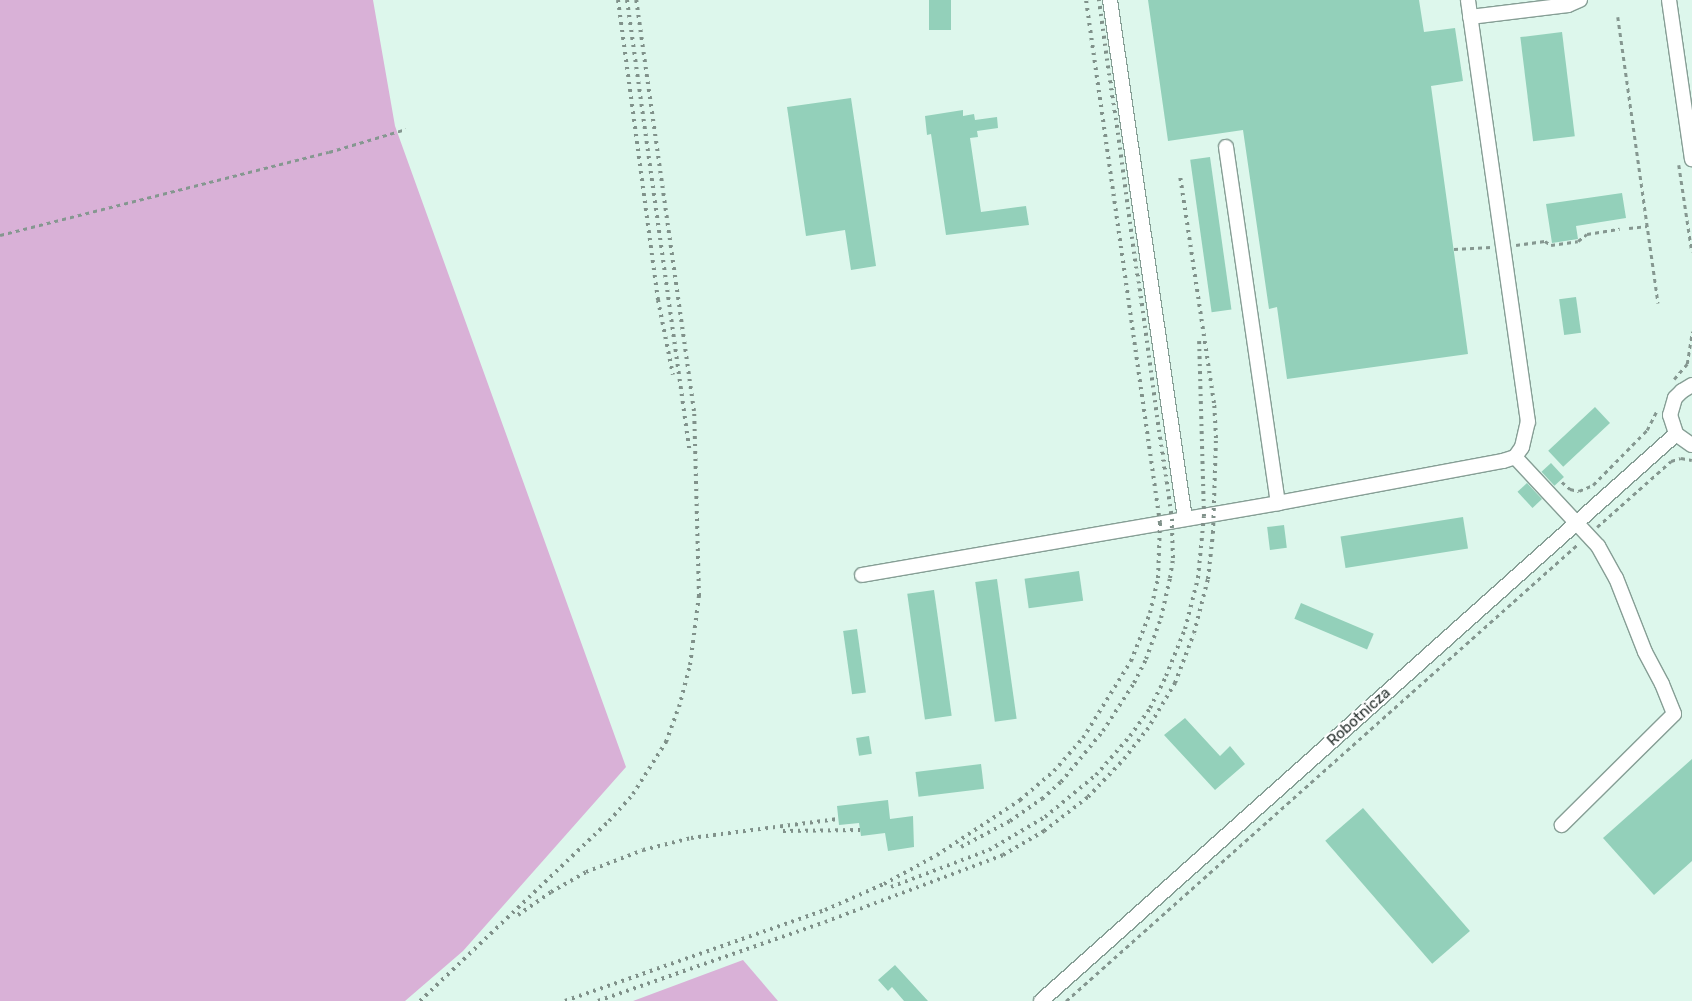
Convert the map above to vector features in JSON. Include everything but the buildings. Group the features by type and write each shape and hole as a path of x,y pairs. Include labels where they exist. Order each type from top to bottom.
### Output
{"street":[{"path":"1110,0 1185,519"},
{"path":"862,575 1278,503 1503,461 1515,457 1522,447 1528,422 1468,0"},
{"path":"1470,17 1568,5 1580,0"},
{"path":"1669,0 1692,159"},
{"path":"1226,148 1278,503"},
{"path":"1692,385 1682,391 1672,406 1671,422 1676,434 1692,445"},
{"name":"Robotnicza","path":"1041,1001 1676,434"},
{"path":"1515,457 1598,546 1616,578 1645,652 1662,684 1674,714 1562,826"}],"path":[{"path":"1618,17 1658,303"},
{"path":"0,235 329,152 406,129"},
{"path":"1629,228 1647,226"},
{"path":"1454,249 1545,241 1551,245 1578,241 1588,234 1620,229"},
{"path":"1669,386 1685,367 1688,360 1692,331"},
{"path":"1688,360 1692,361"},
{"path":"1562,482 1574,490 1587,489 1593,485 1647,430 1658,407"},
{"path":"1066,1001 1671,461 1681,458 1692,460"}],"shaded area":[{"path":"0,0 373,0 395,126 626,767 463,951 405,1001 0,1001"},
{"path":"743,960 778,1001 633,1001"}],"railway":[{"path":"618,0 658,300 673,375"},
{"path":"627,0 690,453"},
{"path":"420,1001 609,821 633,794 666,742 679,707 690,665 699,596 694,411 636,0"},
{"path":"565,1001 825,910 884,884 937,855 1020,800 1054,771 1083,738 1131,661 1150,613 1158,578 1160,523 1086,0"},
{"path":"961,847 1010,821 1042,799 1061,782 1103,731 1134,683 1146,659 1161,618 1170,578 1173,558 1172,521 1099,0"},
{"path":"598,1001 825,922 1003,855 1044,831 1088,797 1124,759 1147,730 1175,683 1194,633 1208,579 1213,533 1216,438 1214,403 1180,176"},
{"path":"891,887 989,850 1045,817 1096,775 1130,736 1150,708 1166,676 1185,629 1198,578 1204,516 1199,338"},
{"path":"518,915 551,892 586,872 643,850 691,838 838,819"},
{"path":"783,831 860,830"}]}
